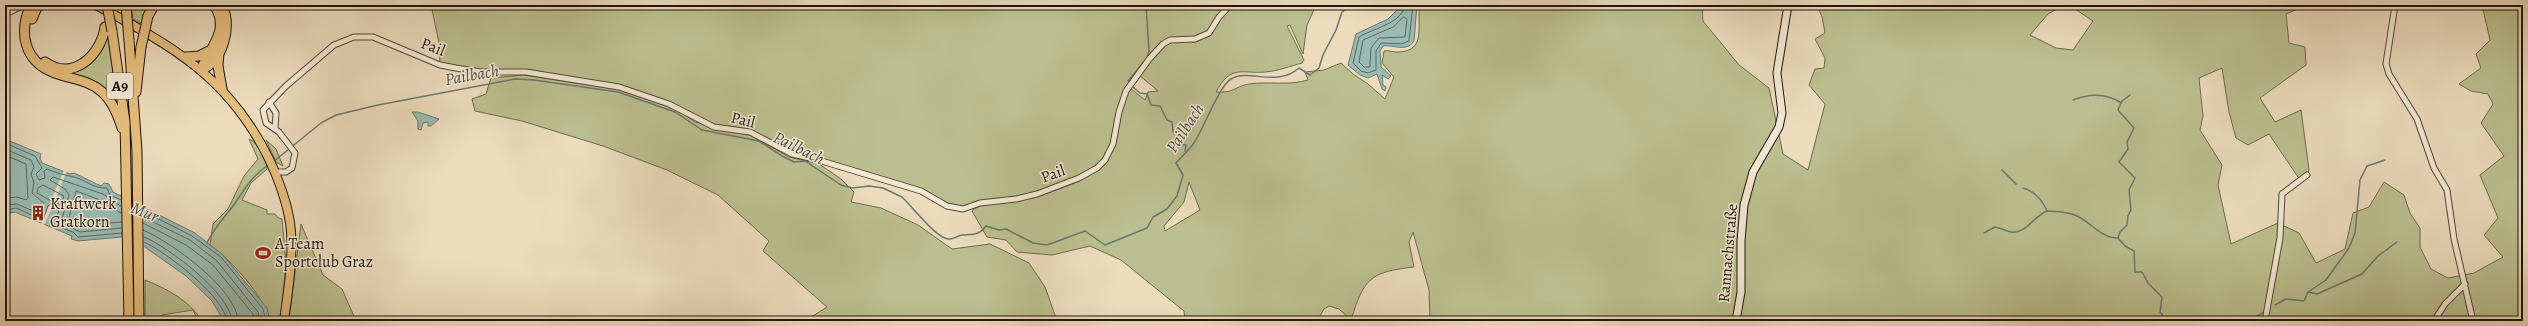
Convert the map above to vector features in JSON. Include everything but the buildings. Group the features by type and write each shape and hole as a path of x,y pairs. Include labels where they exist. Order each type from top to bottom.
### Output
{"highway":[{"path":"31,5 24,30 25,42 31,55 48,70 88,83 101,91 112,104 125,142"},
{"path":"38,5 30,25 31,42 37,55 54,66 74,68 92,58 109,29 107,5"},
{"name":"A9","path":"126,5 135,105 140,321"},
{"path":"135,105 140,47 148,16 154,5"},
{"path":"214,5 219,14 221,28 215,52 222,89"},
{"path":"202,70 215,52 227,28 222,5"},
{"name":"A9","path":"109,29 124,115 129,321"},
{"path":"186,58 215,52"}],"main road":[{"path":"96,5 157,38 202,70 222,89 250,125 272,166 283,195 291,229 291,260 284,321"}],"street":[{"path":"5,14 18,8 20,5"},
{"name":"Pail","path":"269,102 334,45 354,36 373,37 440,64 456,68 481,72 526,72 619,86 669,104 714,127 750,132 792,154 815,159 921,191 947,206 963,209 980,203 1016,199 1037,194 1079,178 1097,168 1104,160 1113,144 1118,112 1126,91 1150,58 1163,44 1170,40 1196,39 1209,33 1230,5"},
{"name":"Rannachstraße","path":"1736,321 1741,292 1741,241 1744,205 1753,172 1779,127 1782,113 1777,73 1788,5"},
{"path":"2395,5 2386,64 2389,74 2417,119 2434,168 2447,190 2454,239 2473,321"},
{"path":"272,166 286,172 292,168 294,153 287,141 275,128 270,127 264,120 263,110 269,102 276,113 275,128"},
{"path":"2265,321 2280,238 2282,194 2307,175"},
{"path":"2434,321 2445,304 2465,284"}],"green space":[{"path":"33,5 35,5 28,28 31,47 40,60 54,68 71,69 86,64 99,51 107,29 118,105 113,102 102,88 94,83 82,78 52,70 36,59 31,51 26,33 29,14"},
{"path":"131,5 151,5 141,23 133,19"},
{"path":"431,5 1316,5 1307,25 1303,54 1290,25 1287,26 1304,60 1302,63 1279,70 1237,72 1227,77 1221,83 1216,92 1228,91 1249,84 1301,82 1308,80 1305,72 1324,70 1341,63 1385,99 1394,77 1382,63 1384,51 1407,51 1417,42 1419,36 1420,5 1702,5 1703,21 1739,65 1769,88 1783,154 1808,170 1825,104 1809,85 1815,69 1824,68 1825,58 1815,39 1825,33 1822,17 1817,5 2064,5 2048,14 2030,35 2056,48 2073,50 2093,21 2069,5 2307,5 2286,14 2289,43 2305,47 2306,65 2260,98 2275,122 2301,110 2309,170 2307,175 2300,180 2269,134 2248,145 2236,138 2229,112 2222,68 2199,78 2203,116 2200,130 2222,165 2218,185 2231,244 2278,223 2299,233 2316,263 2345,249 2353,213 2369,207 2384,182 2404,195 2410,213 2420,228 2420,247 2431,269 2448,278 2474,273 2503,257 2484,235 2498,218 2480,175 2504,156 2481,123 2493,104 2488,94 2471,91 2459,84 2481,68 2476,54 2490,40 2482,5 2523,5 2523,321 2301,321 2300,317 2274,319 2273,321 1430,321 1429,290 1413,232 1409,242 1414,267 1387,272 1370,280 1360,295 1351,320 1339,309 1329,306 1324,309 1317,321 1185,321 1184,311 1121,260 1090,246 1052,255 1017,252 1006,240 987,237 972,211 977,207 989,203 1029,198 1077,182 1098,170 1106,163 1105,161 1112,146 1105,160 1092,172 1037,194 1016,199 980,203 963,209 947,206 921,191 815,159 792,154 750,132 714,127 669,104 619,87 526,72 481,72 440,65 439,43","holes":["1195,39 1178,40 1165,45 1139,75 1158,91 1148,92 1145,100 1130,88 1123,103 1113,143 1119,112 1126,91 1150,58 1163,44 1170,40","1189,182 1200,210 1165,231 1164,226 1184,202"]},
{"path":"524,75 622,90 673,107 695,122 752,136 789,157 819,164 841,179 854,192 851,202 881,208 918,225 952,249 990,244 1029,263 1045,287 1057,321 805,321 827,307 763,251 769,241 718,195 667,170 603,146 522,121 475,111 472,99 486,94 491,78"},
{"path":"249,139 256,144 262,152 267,169 251,183 242,200 267,210 267,214 275,214 278,218 282,219 286,263 281,321 270,321 267,311 246,279 210,245 213,224 228,209 244,176 258,159"},
{"path":"266,140 276,149 283,166 276,162"},
{"path":"301,224 323,275 342,289 356,321 289,321"},
{"path":"145,280 161,287 184,301 191,307 202,321 198,321 193,310 162,315 162,321 145,321"}],"water":[{"path":"1402,5 1417,5 1414,41 1407,47 1383,46 1380,51 1381,67 1391,76 1388,79 1382,75 1383,85 1386,87 1385,91 1382,89 1377,74 1368,78 1360,75 1348,65 1356,34 1388,19"},
{"path":"412,112 418,112 439,119 431,126 428,126 428,122 423,123 421,130 418,129 418,121"},
{"name":"Mur","path":"5,139 41,154 40,158 42,163 70,174 74,173 101,186 104,183 109,184 113,192 195,233 223,255 267,308 270,321 224,321 212,301 186,276 145,247 121,237 78,241 71,239 72,236 15,212 5,214"}],"pier":[{"path":"64,170 67,171 51,210 44,225 41,224"},
{"path":"123,194 144,205 144,249 123,240"}],"waterway":[{"path":"1129,83 1128,81 1147,58 1149,51 1146,5"},
{"name":"Pailbach","path":"273,162 321,123 336,115 378,105 515,79 534,80 618,92 675,112 702,130 759,141 794,162 805,161 841,185 853,188 869,186 883,188 902,197 932,229 945,238 951,239 962,235 975,234 986,226 999,230 1006,229 1033,243 1047,245 1085,231 1105,245 1147,228 1153,217 1167,209 1177,196 1183,175 1176,163 1194,143 1226,83 1238,76 1246,75 1281,77 1290,74 1299,68 1310,75 1319,68 1323,55 1336,30 1342,12 1352,5"},
{"name":"Pailbach","path":"1358,5 1385,8 1387,5"},
{"path":"1132,86 1140,93 1147,94 1151,105 1160,106 1167,120 1172,122 1173,132 1179,131 1181,135 1179,144 1186,145 1185,151"},
{"path":"2073,100 2096,95 2108,97 2120,102"},
{"path":"2130,95 2122,101 2118,110 2134,128 2127,142 2128,149 2119,162 2135,178 2129,190 2131,210 2128,216 2127,225 2120,232 2118,238 2125,246 2134,251 2135,272 2142,272 2148,283 2162,297 2160,312 2167,321"},
{"path":"2275,305 2286,299 2304,301 2308,292 2326,280 2349,248 2355,233 2360,180 2367,166 2385,160"},
{"name":"Pailbach","path":"207,243 247,186 256,175 268,165"},
{"path":"2002,170 2016,184"},
{"path":"2023,188 2038,196 2047,211 2078,216 2099,232 2118,238"},
{"path":"1984,233 1995,227 2016,232 2026,228 2042,213 2047,211"},
{"path":"2308,292 2317,294 2362,274 2378,256 2397,242"},
{"path":"2249,321 2264,312"}],"place":[{"name":"Kraftwerk Gratkorn","path":"38,213"},
{"name":"A-Team Sportclub Graz","path":"263,253"}]}
